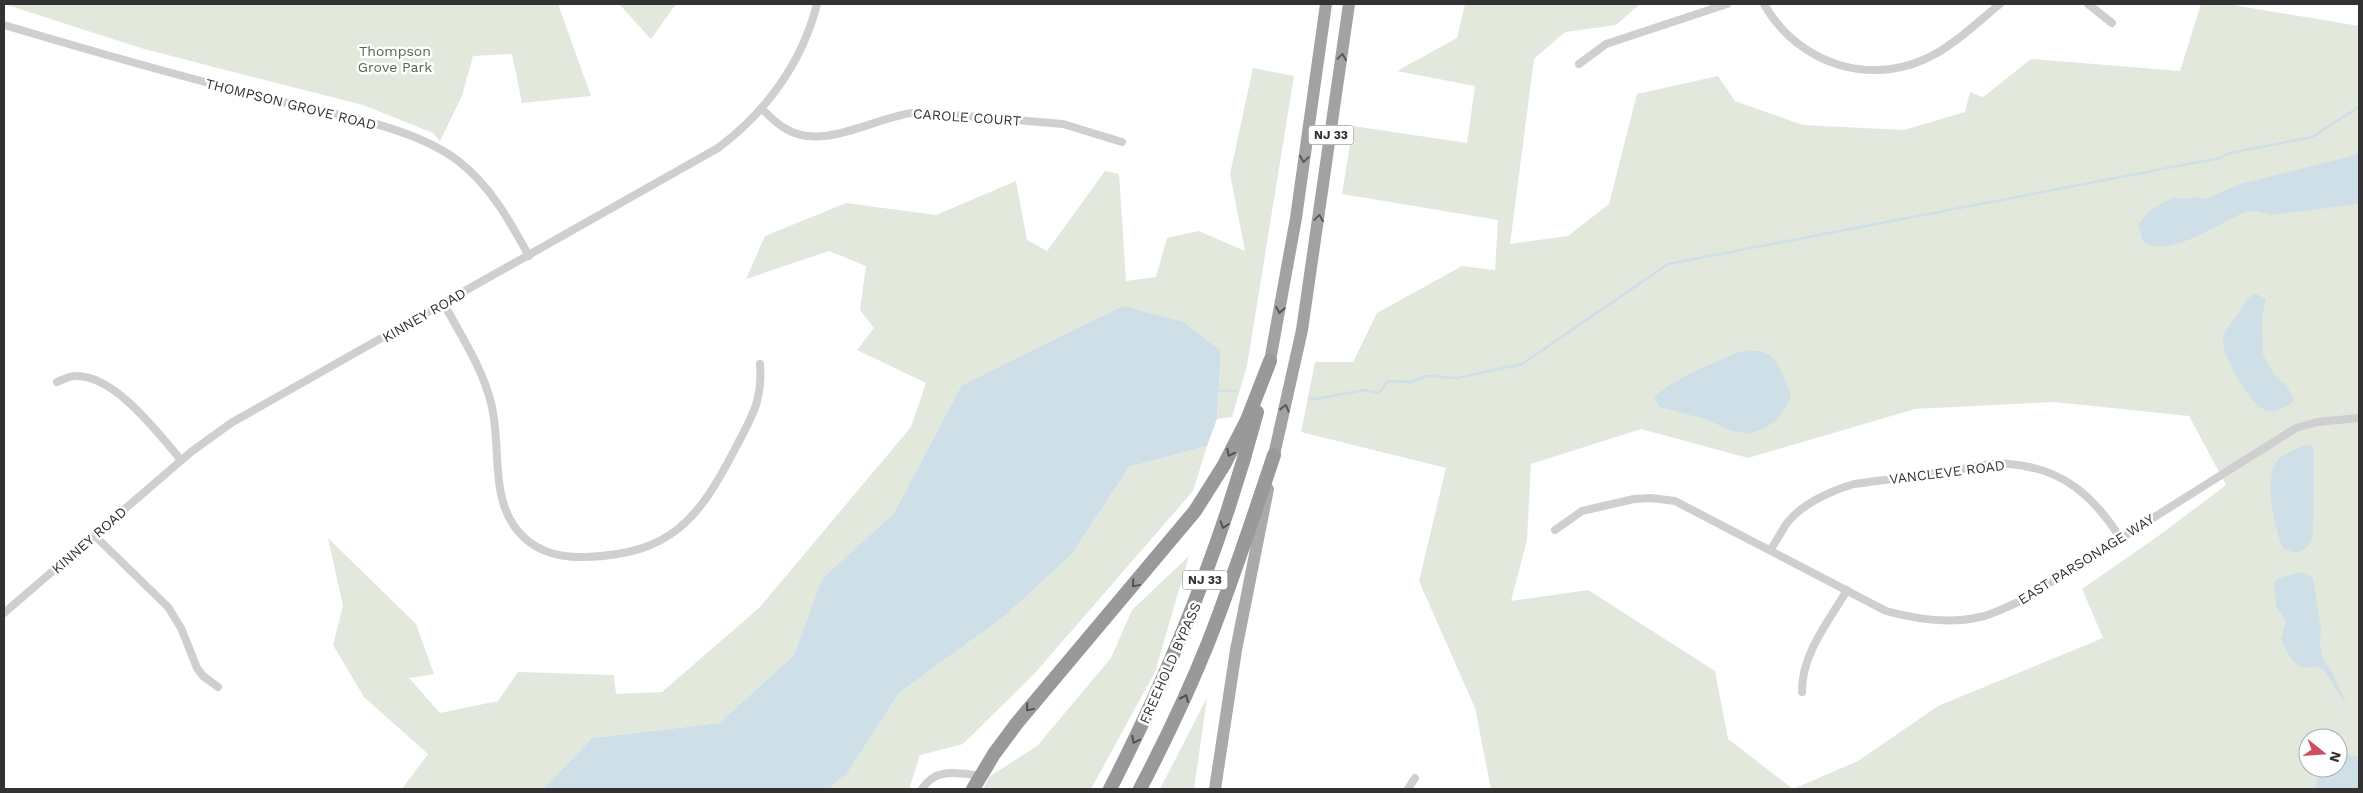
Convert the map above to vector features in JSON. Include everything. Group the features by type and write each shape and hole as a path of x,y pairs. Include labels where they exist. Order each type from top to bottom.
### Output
{"highway":[{"name":"NJ 33","path":"1270,361 1296,218 1326,4"},
{"name":"NJ 33","path":"1274,456 1302,330 1349,4"},
{"path":"973,789 1017,723 1195,512 1224,465 1247,420 1270,361"},
{"name":"FREEHOLD BYPASS","path":"1110,789 1156,697 1201,589 1236,488 1270,361"},
{"name":"FREEHOLD BYPASS","path":"1140,789 1167,736 1207,645 1232,581 1274,456"}],"main road":[{"path":"1215,789 1226,708 1274,456"}],"street":[{"name":"KINNEY ROAD","path":"4,614 181,460 232,423 704,158 735,135 762,109 790,70 801,50 817,4"},
{"path":"1579,64 1606,44 1727,4"},
{"path":"1764,4 1788,36 1809,53 1843,67 1881,71 1919,61 1937,53 2000,4"},
{"path":"2088,4 2112,23"},
{"name":"THOMPSON GROVE ROAD","path":"4,25 188,78 415,136 456,159 476,176 504,211 529,256"},
{"name":"CAROLE COURT","path":"762,109 785,128 798,134 814,137 828,136 904,113 919,112 1063,124 1122,142"},
{"path":"444,304 476,363 488,393 495,421 501,488 506,511 524,538 541,550 559,556 596,557 633,551 665,538 690,520 716,486 756,407 761,387 760,364"},
{"path":"57,382 76,376 92,379 110,389 135,407 181,460"},
{"name":"EAST PARSONAGE WAY","path":"1555,530 1582,511 1634,499 1651,498 1675,502 1886,611 1911,617 1958,619 1981,617 2021,601 2296,428 2317,422 2359,418"},
{"name":"VANCLEVE ROAD","path":"1770,550 1788,522 1807,506 1833,490 1854,484 2007,463 2037,469 2064,480 2087,494 2104,512 2121,538"},
{"path":"95,536 168,607 182,628 197,668 203,676 218,687"},
{"path":"1802,692 1802,678 1806,663 1847,590"},
{"path":"922,789 929,779 943,774 981,776"},
{"path":"1408,789 1415,778"}],"green space":[{"name":"Thompson Grove Park","path":"4,4 558,4 591,96 522,103 512,54 473,56 462,96 440,141 433,133 363,105 144,49"},
{"path":"619,4 676,4 651,39"},
{"path":"1465,4 1640,4 1616,25 1565,32 1534,59 1510,244 1568,236 1609,204 1637,94 1718,76 1735,101 1803,125 1904,130 1965,112 1970,92 1983,97 2031,59 2180,71 2201,4 2227,4 2359,26 2359,789 1793,789 1491,789 1475,708 1419,581 1446,468 1301,432 1315,362 1353,362 1377,313 1462,266 1495,270 1498,220 1342,194 1353,126 1467,143 1475,86 1397,71 1457,38","holes":["2054,402 2189,416 2226,485 2161,534 2082,589 2103,638 1938,706 1858,761 1793,789 1728,739 1715,671 1588,590 1511,601 1527,540 1531,464 1641,429 1748,458 1915,409"]},
{"path":"1253,68 1294,76 1247,366 1232,417 1217,419 1221,351 961,386 894,513 822,580 794,655 719,723 592,738 543,789 402,789 428,754 364,697 333,645 343,606 328,538 416,624 434,674 409,678 440,713 498,701 518,672 614,675 616,694 662,692 760,607 911,427 926,383 857,350 874,328 860,310 866,266 829,251 746,279 765,236 846,203 936,215 1016,181 1027,240 1047,251 1105,171 1119,174 1126,281 1156,277 1167,238 1199,231 1245,251 1230,174"},
{"path":"1207,446 1193,491 1035,673 963,744 920,755 909,789 829,789 848,772 899,693 1006,615 1072,554 1129,467"},
{"path":"1189,556 1155,672 1091,789 983,789 989,777 1037,746 1111,658 1132,610"},
{"path":"1207,698 1194,789 1160,789"}],"shaded area":[{"path":"2359,152 2359,204 2272,215 2257,211 2245,212 2194,238 2179,243 2153,246 2143,241 2138,225 2150,210 2174,197 2207,199 2237,185 2351,156"},
{"path":"2256,294 2266,299 2262,318 2263,355 2276,377 2287,386 2294,401 2276,411 2262,409 2240,383 2228,360 2223,343 2223,338 2229,325 2248,298"},
{"path":"1123,306 1183,322 1221,351 1217,419 1207,446 1129,467 1072,554 1006,615 899,693 848,772 829,789 543,789 592,738 719,723 794,655 822,579 894,513 961,386"},
{"path":"1757,351 1769,354 1784,376 1791,395 1783,412 1770,425 1752,432 1743,433 1733,431 1705,419 1660,407 1654,397 1663,390 1694,372 1738,352"},
{"path":"2304,445 2311,446 2314,451 2313,532 2308,546 2302,551 2294,553 2283,548 2276,528 2271,502 2271,476 2274,465 2280,458"},
{"path":"2301,572 2311,576 2313,579 2321,629 2320,643 2323,659 2332,672 2348,709 2325,671 2316,666 2305,668 2297,665 2288,654 2281,639 2286,621 2276,606 2274,583 2278,578"},
{"path":"2348,754 2359,757 2359,789 2315,789 2319,778 2348,778"}],"waterway":[{"path":"1309,398 1315,399 1363,390 1379,393 1388,381 1411,382 1426,376 1457,378 1522,364 1668,264 2220,158 2230,153 2312,137 2359,107"},
{"path":"1219,391 1236,391"}]}
